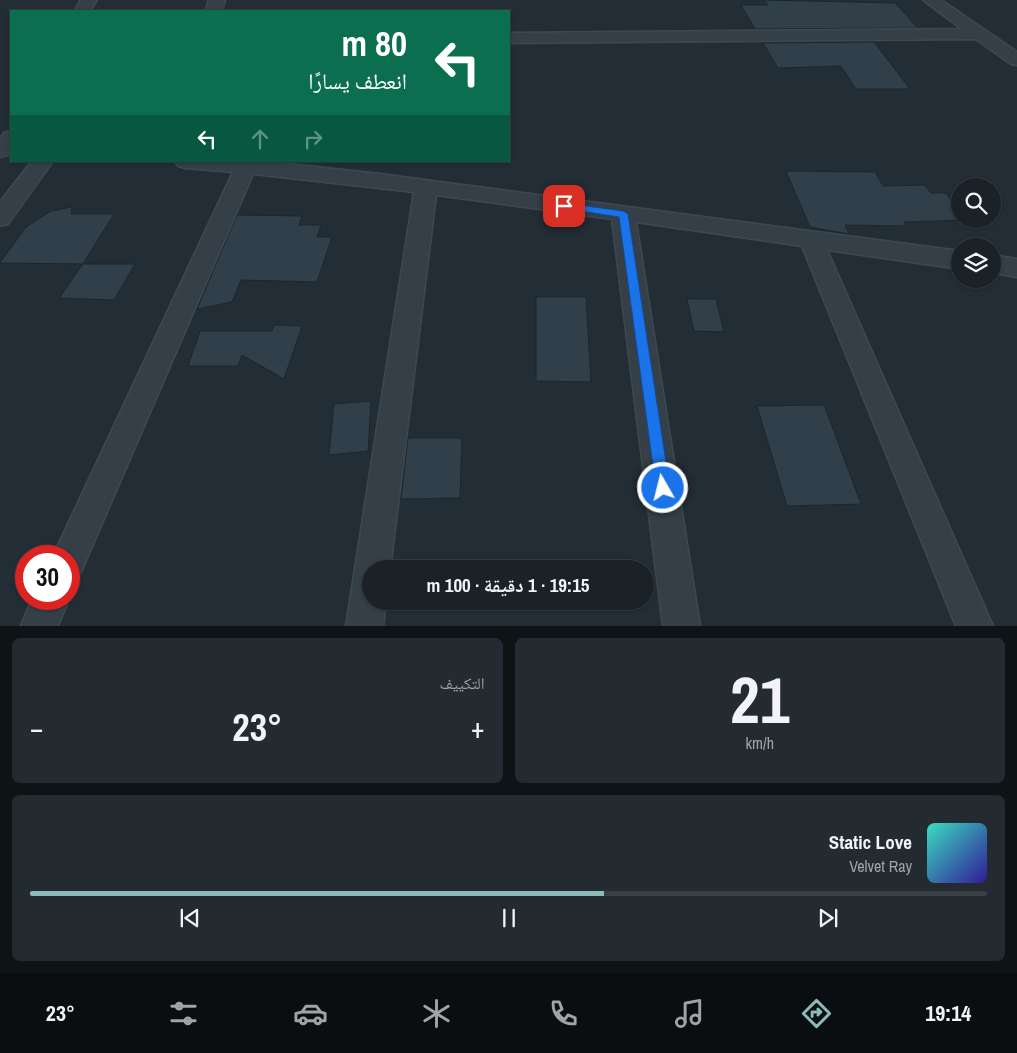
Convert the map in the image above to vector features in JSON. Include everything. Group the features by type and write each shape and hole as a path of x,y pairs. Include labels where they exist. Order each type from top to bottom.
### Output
{"street":[{"path":"931,0 1017,60"},
{"path":"510,38 979,34"},
{"path":"0,218 42,162"},
{"path":"197,162 246,166 426,188 951,259"},
{"path":"76,545 246,166"},
{"path":"373,560 426,188"},
{"path":"623,214 682,626"},
{"path":"811,240 975,626"},
{"path":"1001,265 1017,268"},
{"path":"39,626 46,610"},
{"path":"364,626 366,610"}],"building":[{"path":"764,0 895,3 918,28 755,29 741,5 768,5"},
{"path":"874,42 910,89 856,89 841,66 778,68 763,43"},
{"path":"786,171 875,172 883,186 925,185 931,193 946,193 951,200 951,220 904,222 907,226 845,225 849,234 810,227"},
{"path":"72,207 71,214 114,214 83,264 0,263 26,227 51,211"},
{"path":"237,215 302,216 299,225 321,225 317,237 332,237 317,282 241,280 232,302 197,309"},
{"path":"83,264 135,264 114,300 59,298"},
{"path":"536,297 586,297 591,382 536,381"},
{"path":"687,299 716,299 724,332 694,331"},
{"path":"274,325 302,326 284,379 242,355 238,366 188,366 200,331 272,331"},
{"path":"371,401 368,451 329,455 334,404"},
{"path":"824,405 861,504 787,506 757,406"},
{"path":"408,438 462,438 460,498 401,499"}],"route":[{"path":"564,206 623,214 663,488"}]}
